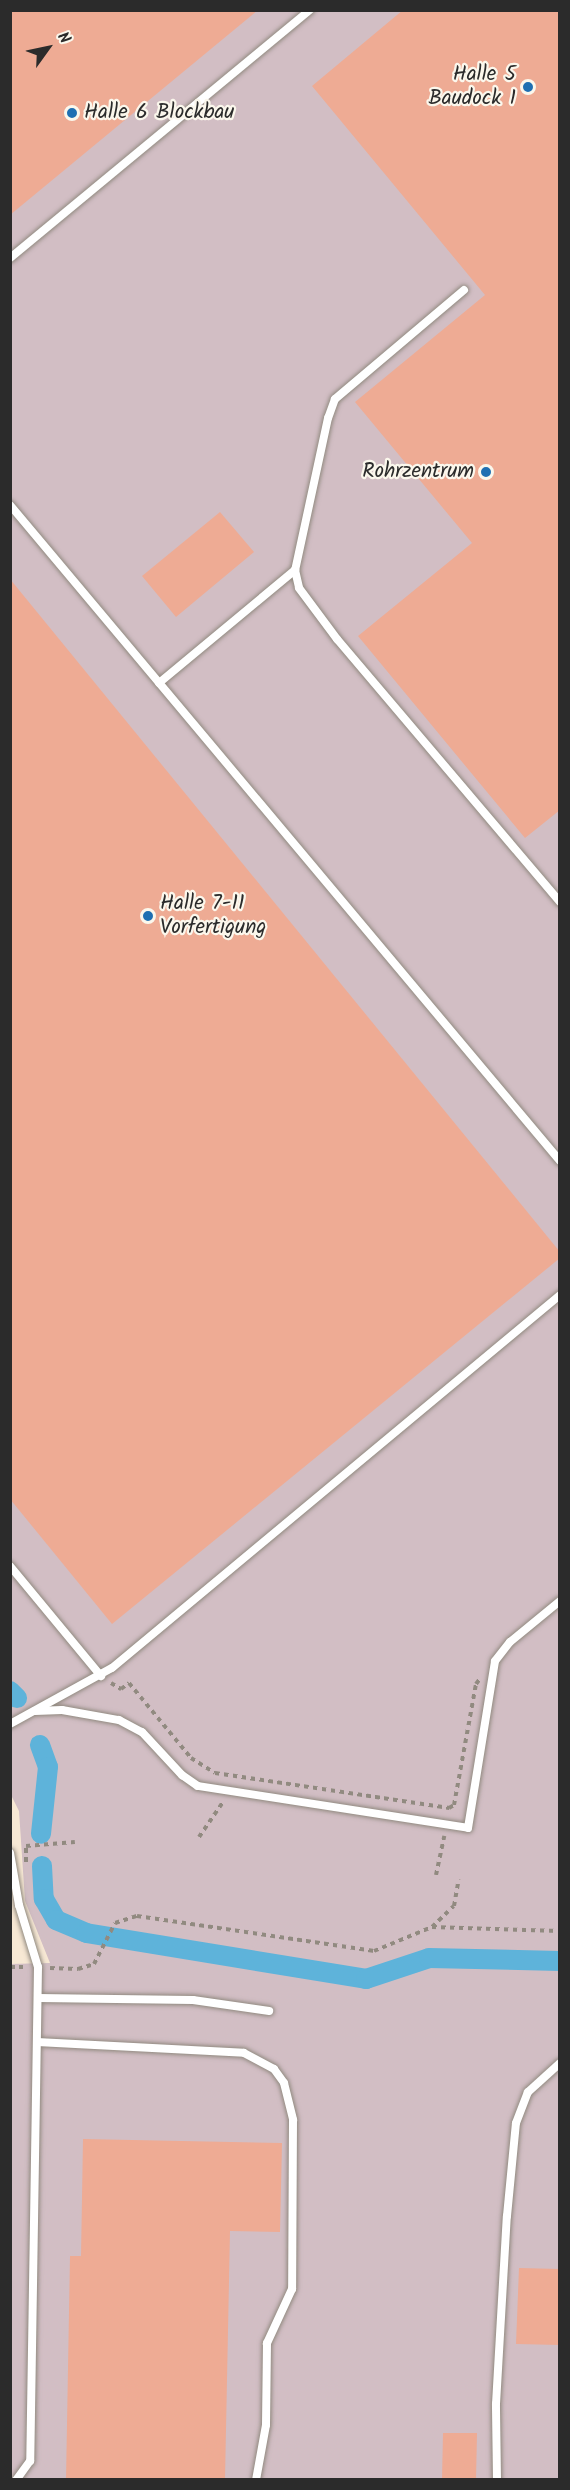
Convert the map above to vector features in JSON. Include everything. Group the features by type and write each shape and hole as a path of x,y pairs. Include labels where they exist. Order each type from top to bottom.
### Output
{"lane":[{"path":"10,258 310,10"},
{"path":"464,290 335,399 328,418 295,570 299,588 338,639 560,902"},
{"path":"10,505 560,1161"},
{"path":"159,683 295,570"},
{"path":"10,1724 101,1676 560,1295"},
{"path":"10,1566 101,1676"},
{"path":"35,1711 62,1710 119,1720 142,1732 182,1775 198,1786 468,1828 495,1661 510,1642 560,1601"},
{"path":"10,1854 19,1905 38,1968 30,2461 16,2480"},
{"path":"38,1998 193,2000 269,2011"},
{"path":"37,2042 244,2053 274,2069 284,2083 292,2120 292,2289 267,2343 266,2425 256,2480"},
{"path":"497,2480 497,2392 507,2216 516,2123 528,2092 560,2063"}],"path":[{"path":"101,1676 121,1689 129,1683 191,1758 215,1773 449,1808 454,1805 476,1684 495,1661"},
{"path":"199,1837 225,1800 227,1774"},
{"path":"436,1875 449,1808"},
{"path":"26,1846 75,1842"},
{"path":"10,1967 86,1967 94,1964 116,1923 127,1917 149,1917 374,1951 432,1927 454,1906 459,1879"},
{"path":"432,1927 560,1931"}],"shaded area":[{"path":"11,11 559,11 559,2479 11,2479 10,1964 50,1963 25,1901 19,1811 10,1793"}],"building":[{"name":"Halle 6 Blockbau","path":"10,10 258,10 10,215"},
{"name":"Rohrzentrum","path":"403,10 560,10 560,810 525,838 358,636 472,543 355,402 485,295 312,86"},
{"path":"220,512 254,552 176,617 142,576"},
{"name":"Halle 7-11 Vorfertigung","path":"10,579 560,1252 560,1258 112,1624 10,1499"},
{"path":"83,2139 282,2143 280,2232 230,2231 225,2480 66,2480 70,2256 81,2256"},
{"path":"519,2268 560,2269 560,2345 516,2344"},
{"path":"443,2433 477,2433 476,2480 442,2480"}],"waterway":[{"path":"10,1691 17,1698"},
{"path":"40,1745 48,1767 41,1834"},
{"path":"42,1866 44,1899 56,1920 86,1933 366,1979 429,1958 560,1961"}],"place":[{"name":"Halle 5 Baudock 1","path":"528,87"},
{"name":"Halle 6 Blockbau","path":"72,113"},
{"name":"Rohrzentrum","path":"486,472"},
{"name":"Halle 7-11 Vorfertigung","path":"148,916"}]}
